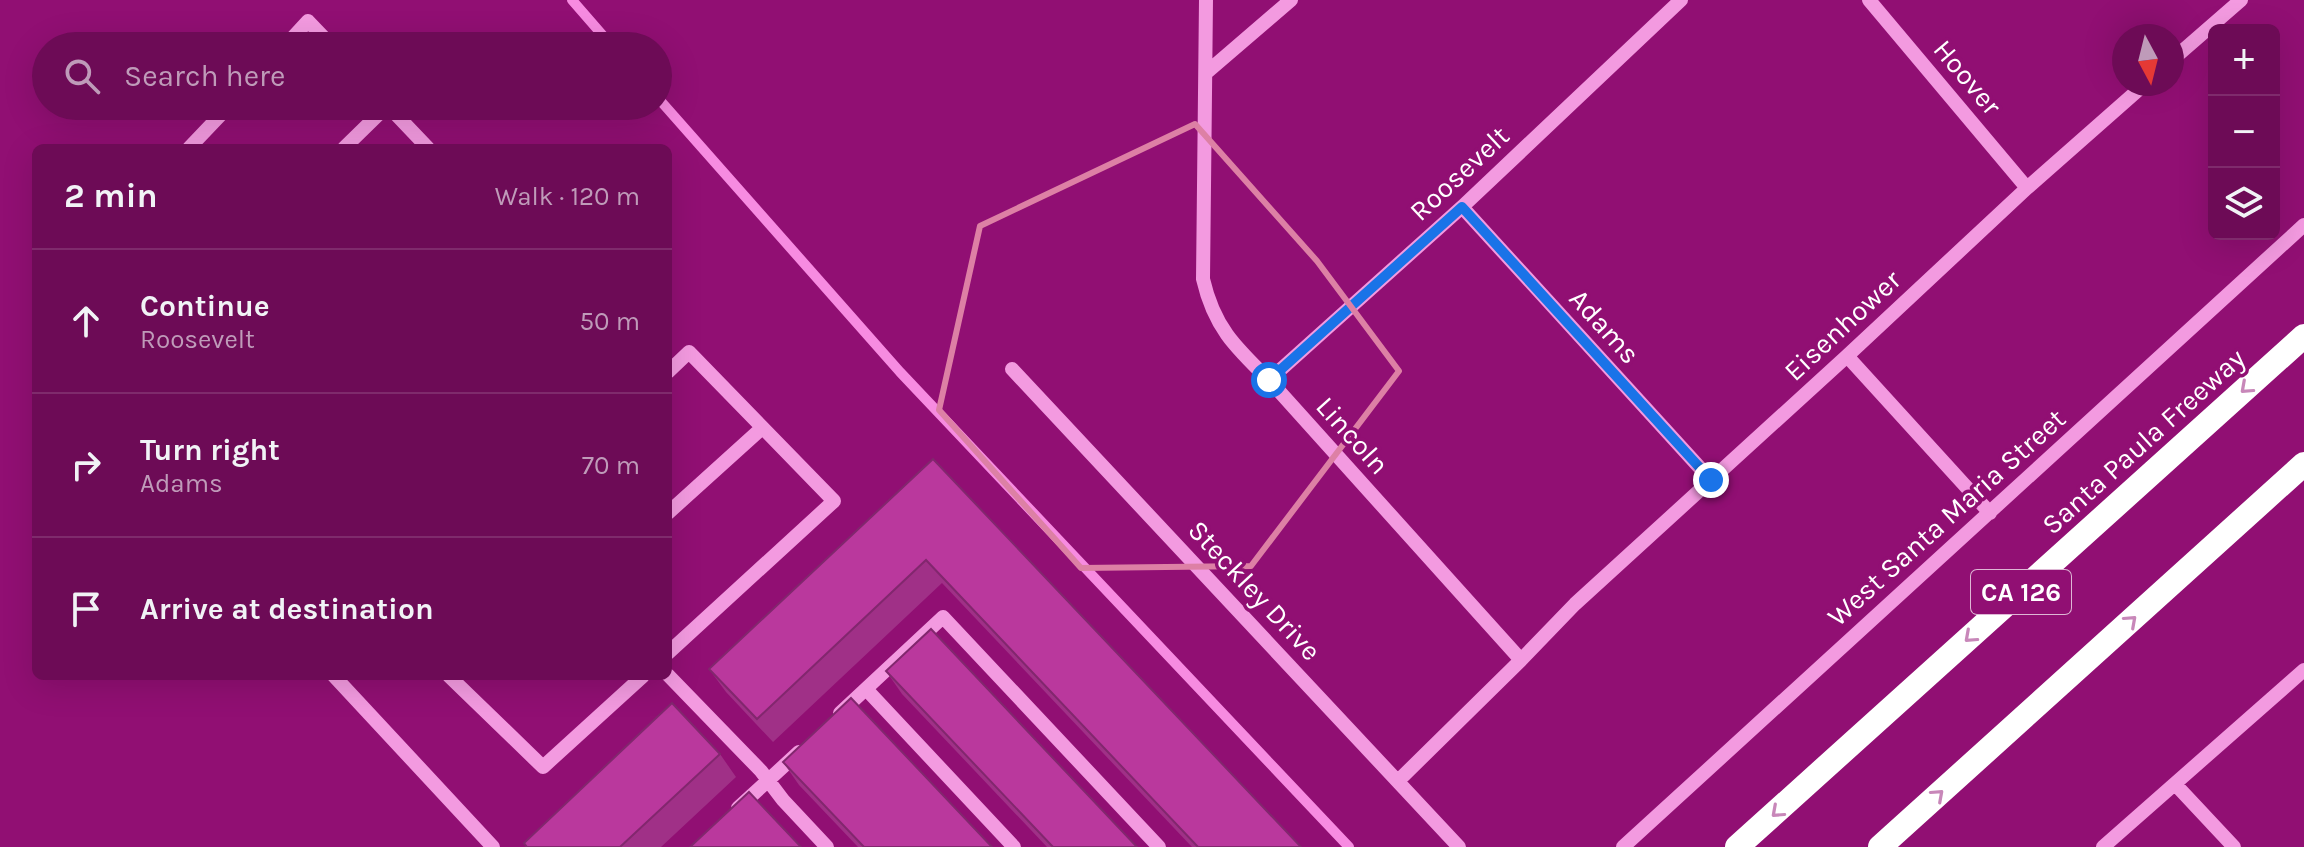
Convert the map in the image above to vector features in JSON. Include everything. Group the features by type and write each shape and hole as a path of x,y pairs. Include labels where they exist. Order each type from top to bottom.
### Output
{"highway":[{"name":"Santa Paula Freeway","path":"1737,847 2304,336"},
{"path":"1880,847 2304,464"}],"street":[{"name":"Lincoln","path":"1206,0 1203,279 1208,304 1219,327 1236,348 1269,380 1521,660"},
{"path":"1206,73 1291,0"},
{"name":"Roosevelt","path":"1269,380 1462,207 1681,0"},
{"name":"Hoover","path":"1869,0 2027,188"},
{"path":"2184,49 2235,2"},
{"path":"298,32 308,21 319,32"},
{"name":"Eisenhower","path":"1521,660 1575,604 2027,188 2131,96"},
{"path":"193,144 216,120"},
{"path":"348,144 373,120"},
{"path":"401,120 424,144"},
{"name":"Adams","path":"1462,207 1711,480"},
{"name":"West Santa Maria Street","path":"1623,847 2304,225"},
{"path":"672,368 689,352 834,501 672,649"},
{"path":"1847,356 1990,513"},
{"name":"Steckley Drive","path":"1012,369 1459,847"},
{"path":"672,509 762,428"},
{"path":"833,719 943,617 1159,847"},
{"path":"1398,781 1521,660"},
{"path":"2103,847 2304,670"},
{"path":"672,679 827,847"},
{"path":"338,680 493,847"},
{"path":"453,680 543,767 639,680"},
{"path":"866,689 1014,847"},
{"path":"728,818 812,740"},
{"path":"2175,784 2234,847"}],"highlighted area":[{"path":"1195,124 1317,261 1399,371 1251,566 1081,568 939,410 980,226"}],"building":[{"path":"933,459 1301,847 1198,847 926,560 757,719 709,669"},
{"path":"931,629 1137,847 1053,847 886,671"},
{"path":"851,698 992,847 864,847 783,762"},
{"path":"672,703 720,754 620,847 527,847 524,843"},
{"path":"749,792 801,847 690,847"}],"waterway":[{"path":"572,0 600,32"},
{"path":"672,114 900,372 1349,847"}],"route":[{"path":"1269,380 1462,207 1711,480"}]}
